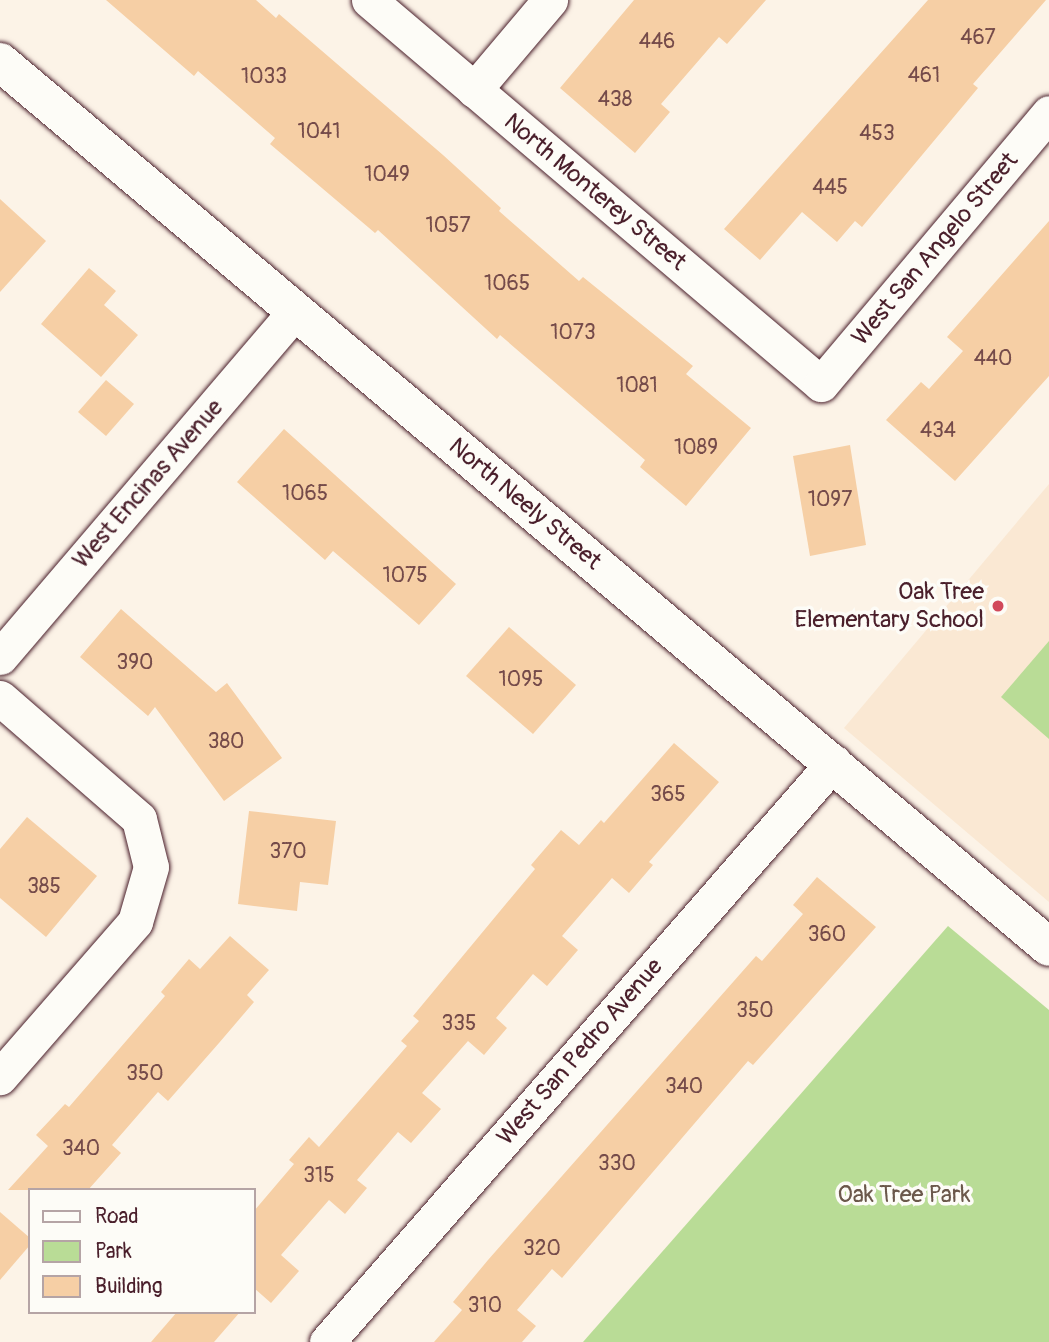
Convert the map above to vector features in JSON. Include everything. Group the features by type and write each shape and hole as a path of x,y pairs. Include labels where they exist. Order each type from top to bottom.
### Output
{"street":[{"name":"North Monterey Street","path":"369,0 821,384"},
{"path":"474,90 550,0"},
{"name":"North Neely Street","path":"0,62 834,762 1049,947"},
{"name":"West San Angelo Street","path":"821,384 1049,113"},
{"name":"West Encinas Avenue","path":"0,657 295,312"},
{"path":"0,698 139,819 151,867 135,922 0,1077"},
{"name":"West San Pedro Avenue","path":"327,1342 834,762"}],"shaded area":[{"name":"Oak Tree Elementary School","path":"1049,484 1049,902 844,728"}],"green space":[{"path":"1049,641 1049,739 1001,697"},
{"name":"Oak Tree Park","path":"948,926 1049,1010 1049,1342 583,1342"}],"building":[{"path":"106,0 256,0 276,18 279,14 443,155 501,208 499,211 579,281 583,277 693,366 686,374 751,428 686,506 640,467 645,460 500,335 497,339 378,230 375,233 270,144 275,138 198,71 194,76"},
{"path":"634,0 766,0 727,44 719,37 661,104 670,112 635,153 560,88"},
{"path":"928,0 1046,0 973,84 978,88 862,227 855,221 837,242 802,212 760,260 724,229"},
{"path":"0,199 46,241 0,292"},
{"path":"1049,221 1049,376 955,481 886,420 921,382 929,389 963,351 947,337"},
{"path":"89,268 116,291 104,305 138,335 101,377 41,324"},
{"path":"106,380 134,404 106,436 78,412"},
{"path":"284,429 456,584 419,625 333,551 325,560 237,482"},
{"path":"850,445 866,545 810,556 793,456"},
{"path":"121,609 216,692 227,683 282,758 224,801 155,707 148,716 80,657"},
{"path":"509,627 576,685 533,734 466,676"},
{"path":"674,743 719,782 649,862 653,865 629,893 612,878 562,936 578,950 547,986 533,974 496,1018 507,1028 484,1055 468,1041 422,1093 441,1109 411,1143 398,1132 357,1180 367,1188 345,1214 329,1200 281,1255 299,1271 271,1303 256,1290 256,1209 294,1164 289,1160 309,1137 319,1147 407,1046 401,1041 419,1021 413,1016 535,869 531,865 561,830 579,845 601,820 604,823"},
{"path":"249,811 336,821 328,885 300,882 297,911 238,904"},
{"path":"27,817 97,876 46,937 0,898 0,849"},
{"path":"817,877 876,927 753,1065 748,1061 562,1278 552,1269 517,1310 536,1326 522,1342 434,1342 462,1310 453,1302 488,1260 756,956 762,961 803,914 793,905"},
{"path":"230,936 269,970 247,995 254,1002 168,1101 158,1092 112,1145 121,1153 90,1188 8,1190 48,1146 36,1135 65,1104 69,1107 165,996 161,992 189,959 200,969"},
{"path":"0,1212 28,1236 28,1247 0,1280"},
{"path":"175,1314 238,1314 214,1342 151,1342"}],"place":[{"name":"Oak Tree Elementary School","path":"998,606"}]}
